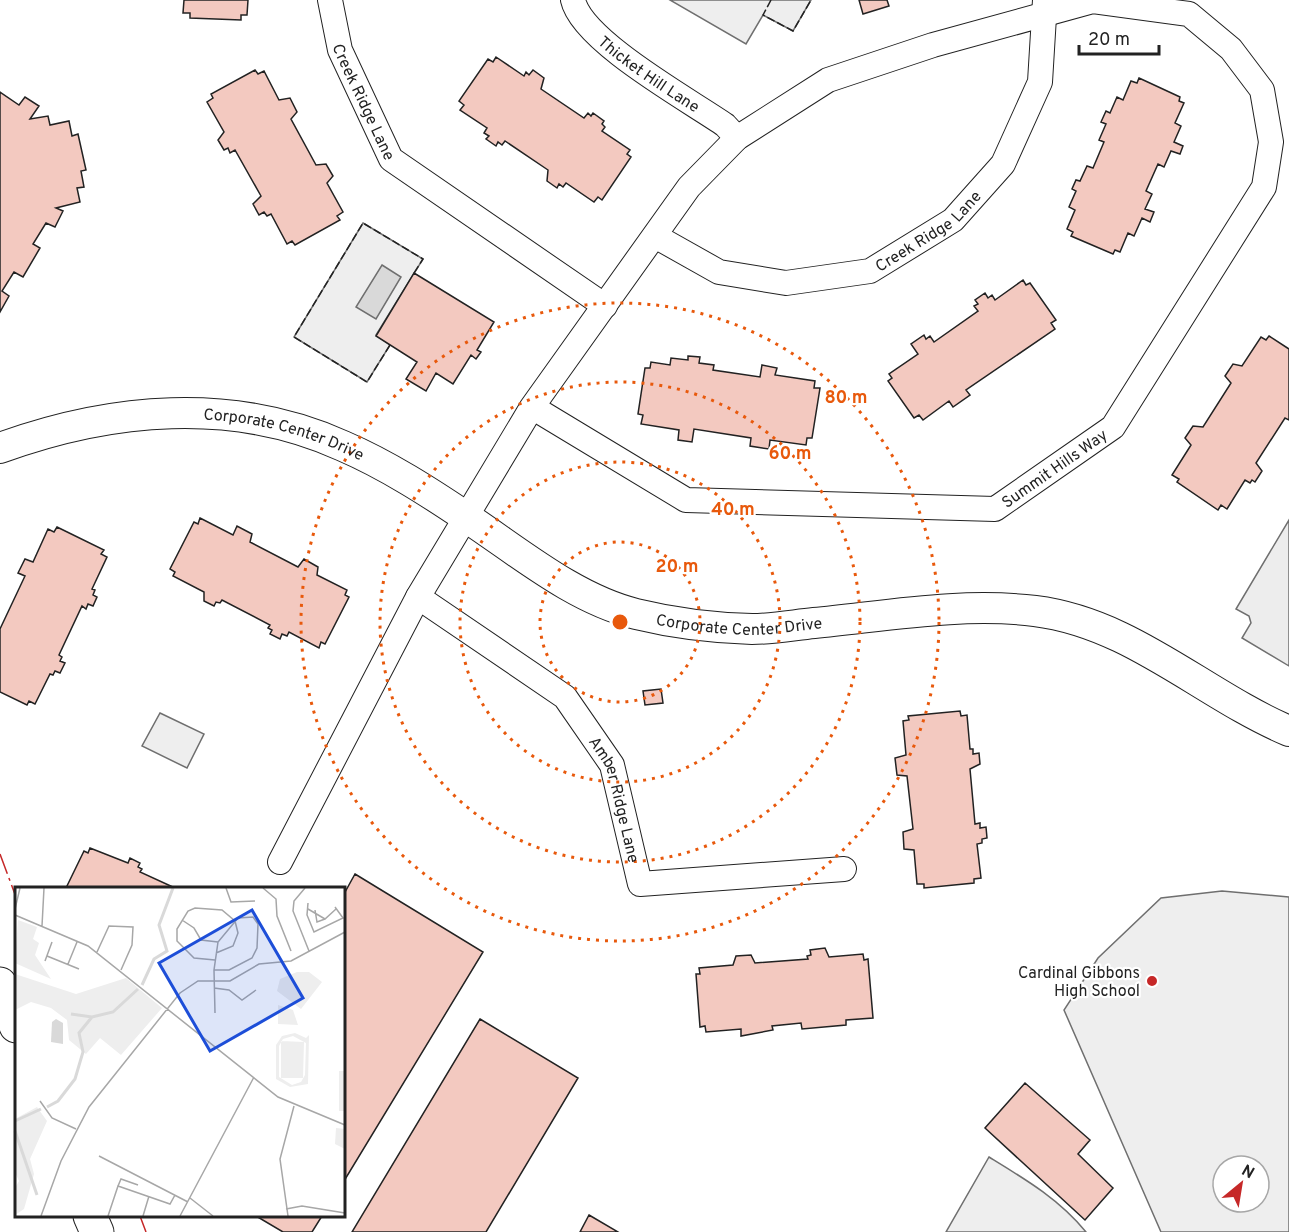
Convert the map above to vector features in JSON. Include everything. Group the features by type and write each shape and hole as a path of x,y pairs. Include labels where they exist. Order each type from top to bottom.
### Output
{"main road":[{"path":"0,984 15,1023"},
{"path":"91,1217 97,1232"}],"street":[{"name":"Creek Ridge Lane","path":"330,0 340,50 391,159 605,306"},
{"name":"Thicket Hill Lane","path":"573,0 575,8 602,42 725,125 738,138"},
{"name":"Summit Hills Way","path":"532,407 686,500 820,505 995,509 1113,427 1264,187 1271,142 1262,90 1231,49 1189,14 1093,1 1045,6"},
{"name":"Creek Ridge Lane","path":"655,236 720,272 786,283 870,271 953,220 1003,164 1040,82 1045,6"},
{"path":"280,862 418,597 532,407 689,187 738,138 828,80 1045,6"},
{"name":"Corporate Center Drive","path":"0,448 32,437 126,416 189,411 252,418 297,428 344,446 466,517 586,594 633,613 687,623 754,629 971,608 1036,611 1110,631 1289,731"},
{"name":"Amber Ridge Lane","path":"418,597 565,697 612,765 640,884 844,869"}],"shaded area":[{"path":"670,0 811,0 793,31 763,15 746,44"},
{"path":"363,223 423,259 376,335 390,345 367,382 294,337"},
{"path":"382,265 401,277 376,319 356,307"},
{"path":"1289,520 1289,666 1242,638 1251,623 1249,616 1236,609"},
{"path":"160,713 204,734 187,768 142,746"},
{"path":"1222,891 1289,897 1289,1232 1161,1232 1064,1010 1098,958 1161,898"},
{"path":"989,1157 1065,1209 1086,1232 946,1232"}],"building":[{"path":"184,0 248,0 247,15 241,15 241,20 190,18 190,13 183,13"},
{"path":"859,0 887,0 889,6 863,14"},
{"path":"496,57 524,76 526,72 529,75 533,70 544,78 541,89 584,118 588,113 591,116 593,113 604,121 602,124 605,127 602,131 630,150 627,154 631,157 602,200 598,197 594,202 566,183 563,187 559,184 557,188 547,181 548,170 505,141 502,145 498,142 496,146 486,139 489,136 484,133 487,128 460,110 464,105 459,101 488,59 493,62"},
{"path":"255,70 258,74 264,71 279,100 290,98 297,112 291,119 316,165 326,164 333,176 327,183 343,212 337,216 340,220 295,245 292,241 287,244 271,214 267,216 264,212 259,215 253,204 261,196 235,150 230,153 228,148 224,150 218,140 224,132 207,102 213,98 211,94"},
{"path":"1139,78 1180,97 1179,101 1184,103 1175,123 1181,126 1174,142 1183,146 1180,154 1171,151 1164,167 1158,164 1146,191 1152,194 1145,209 1154,212 1150,222 1142,218 1134,236 1128,233 1120,252 1115,250 1113,254 1071,236 1073,232 1067,229 1075,210 1069,207 1076,191 1072,189 1076,180 1080,181 1087,166 1093,168 1104,142 1099,140 1106,124 1101,122 1106,111 1110,113 1117,97 1123,100 1131,81 1137,83"},
{"path":"0,92 19,105 25,97 39,106 30,119 48,116 50,125 69,121 72,136 78,134 86,170 81,171 84,187 77,188 80,202 56,208 63,211 55,227 46,223 33,244 40,248 23,277 14,272 2,291 9,296 0,312"},
{"path":"414,273 494,322 477,350 481,352 476,359 471,355 453,384 436,373 426,391 406,379 417,362 376,336"},
{"path":"1023,280 1026,285 1030,283 1056,320 1051,323 1055,329 966,390 970,395 953,407 949,401 923,420 919,415 914,418 888,381 892,378 889,374 918,354 911,344 924,335 926,339 930,336 934,342 978,311 974,306 978,304 975,300 985,293 988,298 992,295 995,300"},
{"path":"1269,336 1289,349 1289,420 1285,418 1256,463 1262,471 1255,482 1252,480 1250,483 1245,480 1227,509 1221,505 1218,510 1177,482 1179,479 1172,475 1191,445 1185,438 1193,426 1203,427 1231,383 1225,376 1233,364 1242,366 1261,337 1266,340"},
{"path":"688,356 700,357 699,363 714,365 713,370 760,377 762,365 777,368 775,375 815,381 814,388 820,388 812,438 807,438 806,445 770,440 769,449 750,446 751,438 694,429 692,442 678,440 679,430 641,424 643,415 638,414 645,368 650,368 651,362 670,365 671,358 688,360"},
{"path":"200,518 233,535 237,526 252,534 250,542 298,567 304,559 318,567 317,575 347,590 345,595 349,597 325,644 321,642 319,648 289,632 287,636 282,634 280,639 270,634 272,630 268,628 270,625 222,600 220,603 216,602 214,606 204,601 204,592 173,576 175,572 170,569 194,522 198,524"},
{"path":"57,527 104,550 101,554 107,557 92,589 95,590 93,595 97,597 93,606 88,604 86,609 82,606 59,655 62,657 60,661 65,663 60,673 55,671 53,675 50,674 35,704 29,701 27,705 0,692 0,629 25,576 18,573 25,559 33,562 48,529 54,532"},
{"path":"661,689 663,703 645,705 643,691"},
{"path":"960,711 961,716 967,715 970,749 973,749 973,754 979,753 980,764 970,769 975,824 980,823 980,828 986,827 987,838 977,844 981,878 974,879 974,883 924,888 924,884 917,884 914,850 904,849 903,832 913,829 907,776 897,775 895,758 906,755 903,721 909,720 908,716"},
{"path":"90,848 128,863 130,858 140,863 138,867 142,869 140,872 173,887 66,887 84,851 88,853"},
{"path":"355,874 483,952 345,1179 345,892"},
{"path":"825,948 829,957 863,954 864,960 868,959 873,1018 846,1020 846,1025 802,1029 801,1023 772,1026 773,1030 741,1036 741,1029 706,1032 705,1026 700,1027 696,974 700,974 699,968 733,965 736,956 751,955 755,963 808,959 807,956 811,955 810,950"},
{"path":"480,1019 578,1078 486,1232 352,1232"},
{"path":"1025,1083 1090,1140 1078,1154 1113,1188 1085,1220 985,1128"},
{"path":"589,1215 618,1232 580,1232"},
{"path":"258,1217 321,1217 312,1232 283,1232"}],"fence":[{"path":"771,0 763,15 793,31 811,0"},
{"path":"390,345 367,382 294,337 363,223 423,259 414,273"}],"power":[{"path":"0,854 15,894"},
{"path":"140,1217 146,1232"}],"place":[{"name":"Cardinal Gibbons High School","path":"1152,981"}]}
